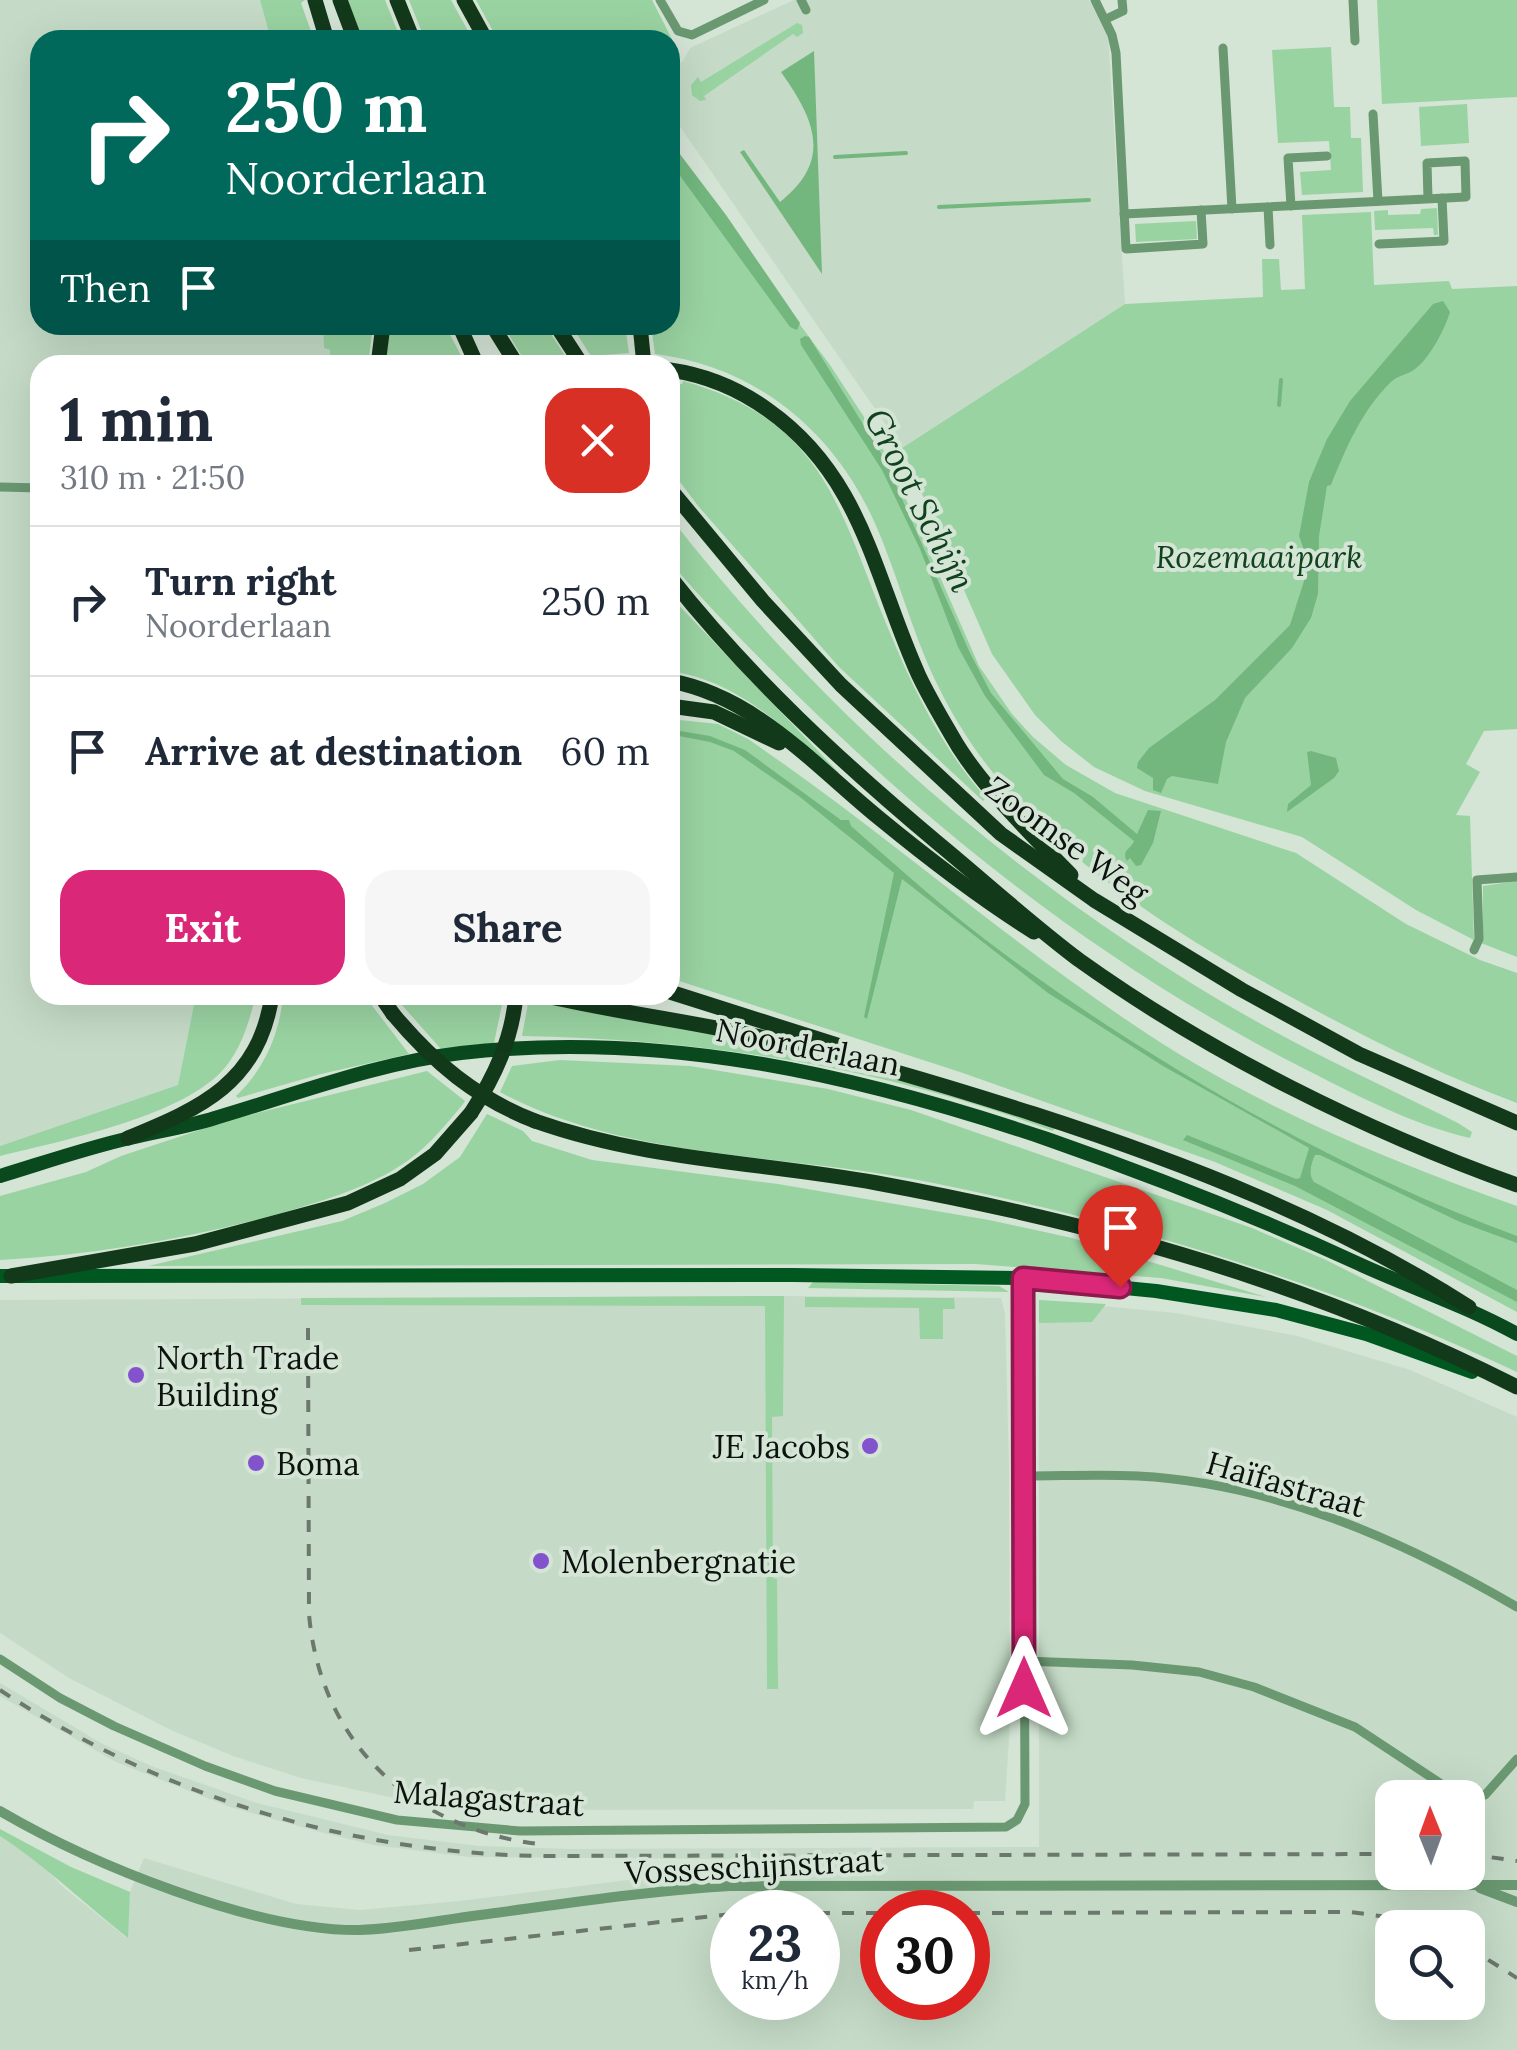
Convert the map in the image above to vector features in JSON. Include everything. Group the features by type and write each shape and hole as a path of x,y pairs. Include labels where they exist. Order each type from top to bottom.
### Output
{"highway":[{"path":"314,0 324,30"},
{"path":"340,0 351,30"},
{"path":"397,0 409,30"},
{"path":"464,0 480,30"},
{"path":"680,372 707,378 758,403 792,427 822,457 855,514 919,676 955,742 1015,817 1094,900"},
{"name":"Zoomse Weg","path":"680,501 840,685 1001,834 1094,900 1242,990 1359,1054 1517,1123"},
{"path":"680,590 715,634 802,725 876,792 1078,959"},
{"path":"680,683 707,690 735,704 796,746 987,903 1162,1012 1272,1076 1410,1142 1517,1184"},
{"path":"680,707 728,716 778,742 837,781"},
{"path":"680,995 895,1063 937,1082"},
{"path":"128,1138 185,1114 228,1085 258,1044 269,1005"},
{"path":"387,1005 446,1071 495,1104 535,1122 630,1150 874,1183 1137,1240 1265,1278 1340,1306 1435,1346 1517,1387"},
{"path":"5,1276 196,1244 348,1203 400,1180 455,1134 471,1112 498,1066 514,1005"},
{"path":"596,1005 730,1030 937,1082 1204,1172 1367,1247 1469,1308"},
{"name":"Noorderlaan","path":"0,1176 128,1138 202,1122 358,1073 460,1053 607,1046 686,1051 833,1076 994,1122 1197,1192 1469,1308 1517,1334"}],"main road":[{"path":"5,1276 1023,1278 1188,1295 1276,1310 1366,1334 1517,1387"}],"street":[{"path":"660,0 679,30"},
{"path":"680,31 685,35 699,34 764,0"},
{"path":"1095,0 1116,53 1126,248 1203,244 1201,210"},
{"path":"1106,20 1123,11 1122,0"},
{"path":"1353,0 1355,41"},
{"path":"1222,48 1232,208"},
{"path":"1373,114 1378,201"},
{"path":"1291,206 1288,158 1327,156"},
{"path":"1124,214 1232,208 1291,206 1378,201 1428,199 1466,197 1465,161 1427,162 1428,199"},
{"path":"1378,244 1444,242 1442,198"},
{"path":"1268,207 1270,245"},
{"path":"0,488 30,488"},
{"path":"1474,950 1479,939 1477,880 1517,877"},
{"name":"Malagastraat","path":"0,1660 114,1726 205,1766 274,1791 397,1820 502,1831 1006,1827 1017,1820 1025,1804 1023,1278"},
{"name":"Haïfastraat","path":"1024,1476 1140,1476 1270,1498 1428,1557 1517,1607"},
{"path":"1024,1661 1198,1672 1254,1687 1355,1727 1460,1797 1485,1795 1517,1759"},
{"name":"Vosseschijnstraat","path":"0,1811 76,1852 178,1890 272,1918 342,1929 394,1927 671,1890 730,1886 1375,1886"},
{"name":"Vosseschijnstraat","path":"1485,1886 1517,1885"},
{"name":"Vosseschijnstraat","path":"1485,1890 1517,1902"}],"shaded area":[{"path":"0,0 260,0 268,30 30,30 30,335 323,335 324,348 330,350 330,355 30,355 30,1005 194,1005 179,1085 0,1146"},
{"path":"794,0 1089,0 1108,35 1125,304 902,448 680,126 680,63 690,48"},
{"path":"814,51 822,274 740,152 744,150 780,202 797,186 813,155 813,139 803,107 781,72"},
{"path":"680,154 800,323 797,330 790,327 680,176"},
{"path":"1443,301 1450,312 1435,344 1418,367 1393,380 1381,393 1363,417 1331,485 1327,486 1319,536 1318,594 1311,618 1292,648 1245,698 1226,742 1218,784 1172,776 1161,793 1153,790 1153,778 1137,768 1149,748 1215,700 1290,625 1304,581 1304,550 1299,536 1309,482 1327,439 1350,401 1433,304"},
{"path":"805,336 884,458 991,693 1063,779 1093,797 1137,834 1148,810 1161,811 1153,843 1141,865 1136,866 1125,857 1134,841 1074,793 1044,775 985,696 958,647 920,549 882,470 801,345 800,339"},
{"path":"680,731 710,736 745,750 841,820 849,820 851,826 983,938 1061,995 1185,1075 1383,1180 1517,1236 1517,1243 1460,1222 1315,1155 1311,1172 1314,1182 1517,1290 1517,1302 1295,1186 1183,1140 1187,1135 1296,1179 1300,1178 1309,1148 1163,1066 1048,993 902,879 867,1019 864,1017 894,873 800,797 734,751 680,736"},
{"path":"1307,752 1336,758 1339,771 1287,812 1288,804 1311,785"},
{"path":"1001,1298 1005,1314 1009,1463 1010,1723 1005,1801 974,1801 973,1809 536,1810 399,1799 301,1778 233,1756 171,1730 69,1678 0,1633 0,1300"},
{"path":"1039,1300 1176,1313 1297,1336 1410,1370 1517,1417 1517,2050 0,2050 0,1836 38,1861 63,1887 127,1938 130,1892 144,1858 296,1904 360,1910 733,1867 732,1859 469,1857 374,1845 320,1832 230,1807 116,1762 0,1696 0,1683 101,1743 151,1766 257,1803 388,1835 479,1846 1039,1847"}],"green space":[{"path":"260,0 305,0 301,3 310,30 268,30"},
{"path":"348,0 385,0 397,30 359,30"},
{"path":"409,0 451,0 468,30 421,30"},
{"path":"476,0 652,0 667,30 492,30"},
{"path":"1377,0 1517,0 1517,97 1382,104"},
{"path":"797,23 802,25 803,33 797,37 793,34 704,96 706,100 692,95 691,85 698,77 701,82"},
{"path":"1331,47 1334,107 1350,107 1351,138 1361,138 1363,192 1302,195 1300,172 1331,170 1329,141 1278,143 1272,50"},
{"path":"1467,104 1469,143 1421,146 1419,107"},
{"path":"680,163 830,365 866,420 888,458 979,666 1012,714 1066,765 1115,793 1296,853 1406,924 1480,960 1517,973 1517,1103 1459,1080 1291,997 1193,941 1130,899 1071,852 1013,796 949,707 929,667 873,519 836,457 786,407 757,388 725,372 680,359 680,355 655,354 652,335 680,335"},
{"path":"1437,208 1438,235 1434,235 1433,228 1375,230 1374,211 1388,210 1388,215 1420,214 1421,209"},
{"name":"Rozemaaipark","path":"1371,212 1374,285 1449,281 1452,289 1517,286 1517,729 1484,731 1466,764 1480,772 1456,815 1470,816 1474,940 1416,910 1302,837 1145,791 1094,767 1061,741 1035,715 992,654 902,448 1125,304 1263,297 1262,259 1279,259 1281,290 1305,289 1302,215"},
{"path":"1196,221 1197,239 1136,242 1135,224"},
{"path":"323,335 372,335 369,355 330,355 330,350 324,348"},
{"path":"389,335 450,335 461,355 386,355"},
{"path":"509,335 552,335 565,355 521,355"},
{"path":"577,335 626,335 629,353 590,355"},
{"path":"683,381 731,398 769,420 798,446 821,477 840,511 920,698 943,740 986,798 983,801 839,667 680,482"},
{"path":"680,529 732,593 867,734 1016,862 1177,974 1285,1037 1458,1123 1472,1132 1470,1138 1382,1107 1297,1065 1162,988 1097,945 914,803 856,752 680,573"},
{"path":"680,606 839,773 837,777 761,710 695,676 680,673"},
{"path":"680,720 718,724 748,739 1049,965 1194,1063 1329,1132 1517,1206 1517,1312 1327,1210 1215,1162 960,1072 680,981"},
{"path":"1517,881 1517,957 1481,943 1483,886"},
{"path":"194,1005 253,1005 234,1055 202,1088 117,1125 0,1156 0,1146 178,1085"},
{"path":"281,1005 372,1005 409,1054 238,1098 269,1050"},
{"path":"402,1005 502,1005 494,1043 441,1049"},
{"path":"528,1005 565,1005 813,1053 1055,1127 1053,1131 924,1090 792,1061 658,1043 522,1036"},
{"path":"560,1060 690,1066 828,1089 911,1110 1252,1228 1326,1260 1517,1356 1517,1372 1370,1309 1145,1234 913,1179 649,1142 547,1114 500,1092 512,1066"},
{"path":"427,1071 465,1101 417,1154 370,1182 309,1205 209,1231 105,1250 0,1260 0,1196 86,1172 121,1156 233,1119"},
{"path":"487,1114 523,1131 532,1141 592,1160 778,1184 989,1220 1072,1238 1266,1297 1161,1278 976,1264 148,1266 342,1221 385,1203 423,1184 460,1157"},
{"path":"813,1282 999,1286 1009,1292 808,1288"},
{"path":"784,1296 783,1416 772,1417 778,1689 767,1689 765,1306 301,1305 301,1298"},
{"path":"805,1297 954,1298 955,1309 943,1309 943,1339 920,1339 919,1308 805,1307"},
{"path":"1039,1300 1106,1304 1092,1322 1039,1323"},
{"path":"0,1829 71,1867 130,1892 128,1938 0,1836"}],"waterway":[{"path":"835,157 906,153"},
{"path":"939,207 1089,200"},
{"path":"1279,405 1281,380"}],"railway":[{"path":"308,1328 309,1614 317,1660 332,1702 353,1739 380,1771 413,1798 492,1835 538,1844"},
{"path":"0,1690 61,1727 190,1788 326,1830 467,1852 538,1856 1375,1854"},
{"path":"1485,1856 1517,1861"},
{"path":"990,1913 1350,1912 1375,1915"},
{"path":"840,1913 860,1913"},
{"path":"409,1950 710,1916"},
{"path":"1485,1958 1517,1978"}],"place":[{"name":"North Trade Building","path":"136,1375"},
{"name":"JE Jacobs","path":"870,1446"},
{"name":"Boma","path":"256,1463"},
{"name":"Molenbergnatie","path":"541,1561"}],"route":[{"path":"1024,1688 1023,1278 1120,1287"}],"water label":[{"name":"Groot Schijn","path":"920,500"}]}
